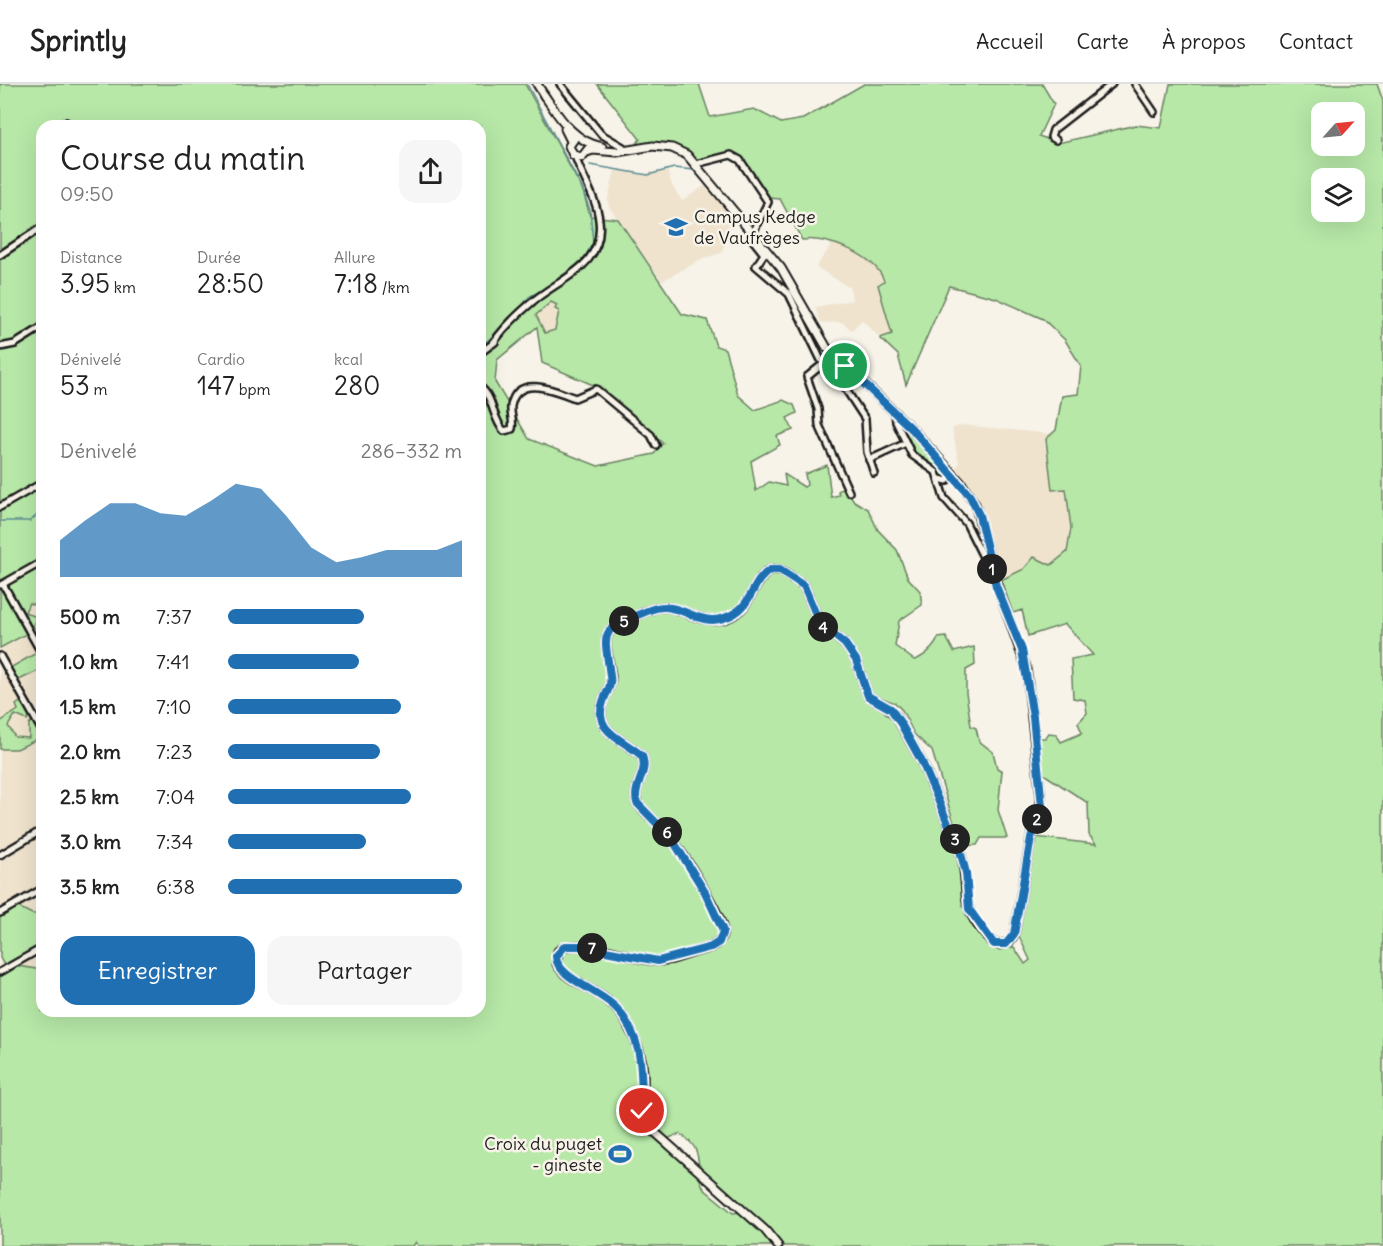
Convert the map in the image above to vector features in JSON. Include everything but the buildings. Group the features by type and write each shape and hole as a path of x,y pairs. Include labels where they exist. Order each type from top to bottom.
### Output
{"main road":[{"path":"537,84 575,139 588,144 623,149"},
{"path":"575,139 569,150 581,155 594,150 665,147 677,150 696,164 781,268 823,342 895,412 970,496 979,515 996,586 1022,650 1030,694 1042,806 1031,838 1014,934 1006,944 991,942 969,909 966,873 961,854 922,762 901,724 891,709 868,696 852,653 820,624 808,592 800,583 780,570 770,570 746,605 724,618 699,618 664,607 611,628 605,641 611,684 603,702 602,722 613,737 642,756 645,768 636,788 637,803 667,833 677,848 705,892 721,924 723,934 719,942 711,947 658,961 579,946 565,946 558,951 557,964 563,972 607,999 628,1025 641,1060 644,1082 642,1111 649,1127 765,1230 777,1246"},
{"path":"581,155 588,144"}],"street":[{"path":"560,84 601,134 623,149"},
{"path":"1056,140 1050,137 1053,130 1112,84"},
{"path":"1135,84 1154,112"},
{"path":"486,348 589,260 597,245 599,230 596,210 580,168 581,155"},
{"path":"696,164 731,155 740,160 768,202 752,232 752,239 764,257 756,266 789,294 823,364 837,376 866,419 869,460 874,472"},
{"path":"0,255 36,231"},
{"path":"0,347 15,344 36,331"},
{"path":"823,364 807,376 818,409 821,432 849,492"},
{"path":"837,376 850,370"},
{"path":"486,392 497,421 504,431 512,429 512,405 516,393 523,389 541,386 575,398 596,389 651,435 656,445"},
{"path":"895,412 896,422 916,460 933,470 940,479 944,498 966,523 983,557"},
{"path":"869,460 906,443"},
{"path":"940,479 946,481 952,474"},
{"path":"0,507 36,486"},
{"path":"36,566 2,585 36,644"},
{"path":"0,656 36,719"},
{"path":"0,855 36,834"},
{"path":"0,913 36,892"},
{"path":"0,972 36,951"}],"shaded area":[{"name":"Campus Kedge de Vaufrèges","path":"615,170 643,174 667,170 672,185 682,201 707,184 736,219 729,224 722,253 704,258 662,281 609,207 608,199"},
{"path":"830,241 852,249 880,269 884,281 878,286 892,334 880,338 862,320 852,330 842,322 821,323 815,307 852,300 850,288 816,267 830,247"},
{"path":"551,302 557,305 559,311 557,325 555,331 545,333 536,315"},
{"path":"961,425 1052,434 1046,439 1053,490 1066,489 1071,528 1067,552 1051,565 1034,557 1024,569 1001,580 1011,614 999,582 982,513 974,495 955,470 959,463 952,429"},
{"path":"36,562 36,969 18,966 0,977 0,583"}],"green space":[{"path":"0,84 525,84 583,191 590,216 618,219 682,314 707,320 716,346 725,349 738,395 755,410 783,400 794,405 797,413 787,418 793,430 777,436 780,445 751,461 756,491 769,482 786,486 784,474 804,487 807,485 805,474 827,465 831,497 839,495 838,491 845,487 854,501 868,509 878,530 897,550 908,578 920,591 922,605 899,621 895,646 914,660 928,652 938,638 946,637 954,652 974,647 975,665 966,670 966,693 971,726 976,728 979,741 993,752 997,768 1002,771 998,810 1007,838 981,838 977,845 961,846 932,751 914,734 902,710 895,703 871,694 860,659 849,642 820,618 806,585 775,567 741,605 724,615 714,618 652,607 609,626 604,637 609,684 601,701 605,731 637,754 642,763 633,793 699,882 717,920 720,936 705,947 667,956 624,954 565,944 555,965 616,1010 635,1045 641,1071 639,1107 643,1122 697,1173 704,1189 733,1213 742,1212 767,1234 775,1246 418,1246 416,1242 413,1246 0,1246 0,977 18,966 36,969 36,1017 486,1017 486,120 36,120 36,562 0,583","holes":["551,302 557,305 555,309 559,311 555,330 545,333 536,315","537,327 542,363 600,388 663,443 654,454 598,466 529,439 495,382 497,360"]},
{"path":"597,84 699,84 710,117 754,109 781,123 803,119 864,84 1042,84 1054,104 1039,136 1058,143 1136,125 1161,128 1170,84 1377,84 1383,101 1383,1246 781,1246 767,1228 699,1168 697,1152 689,1141 680,1134 666,1139 651,1125 645,1115 646,1082 626,1016 603,992 565,970 559,956 566,949 579,949 663,963 713,950 723,941 708,890 640,802 647,766 644,754 615,735 605,721 606,703 614,685 609,638 618,626 664,610 706,623 740,614 771,573 791,579 802,593 820,628 852,660 866,699 893,717 921,764 953,845 959,865 962,901 972,924 991,947 1000,949 1014,947 1025,964 1030,960 1018,934 1035,837 1096,844 1089,835 1088,803 1042,773 1039,738 1045,738 1049,733 1056,734 1061,742 1082,733 1078,723 1087,713 1085,700 1073,698 1071,659 1093,655 1065,624 1028,636 1022,610 1013,613 1001,580 1024,569 1034,557 1051,565 1067,552 1071,528 1066,489 1052,490 1046,439 1056,430 1062,396 1078,394 1081,366 1065,340 1043,319 996,298 949,286 906,385 898,355 880,338 892,334 878,285 884,281 872,263 838,245 825,241 802,240 780,199 769,198 740,156 732,153 699,161 684,149 670,144 635,146 640,139"},
{"path":"899,421 948,473 946,478 941,477 938,471 915,456"},
{"path":"36,570 36,606 29,603 25,612 36,617 33,627 36,628 36,637 8,588 10,583"},
{"path":"0,590 28,633 0,648"},
{"path":"36,653 36,672 17,681 10,668"},
{"path":"20,702 30,715 27,720 15,715 8,726 15,737 29,738 29,724 32,721 36,727 36,740 17,749 0,749 0,722 18,710 16,705"},
{"path":"18,907 36,914 36,949 0,970 4,965 0,958 0,916"}],"waterway":[{"path":"527,84 582,188 590,210 593,243 583,260 565,276"},
{"path":"590,165 648,175 674,168 694,170"},
{"path":"516,314 529,297 553,284"},
{"path":"486,342 500,330"},
{"path":"0,521 30,521 36,516"}],"place":[{"name":"Campus Kedge de Vaufrèges","path":"676,227"},
{"name":"Croix du puget - gineste","path":"620,1154"}],"route":[{"path":"642,1111 643,1070 637,1045 628,1025 621,1013 601,994 558,967 556,956 558,951 571,945 656,961 711,947 719,942 723,931 705,892 672,839 637,803 636,788 645,768 642,756 613,737 602,722 603,702 611,684 605,641 608,632 616,624 664,607 674,608 706,620 724,618 739,612 746,605 765,573 774,569 788,574 804,586 820,624 845,644 852,653 868,696 891,709 922,762 961,854 966,873 969,909 988,939 994,944 1006,944 1011,940 1017,926 1031,838 1042,806 1033,717 1022,650 996,586 975,504 962,484 903,419 845,366"}]}
